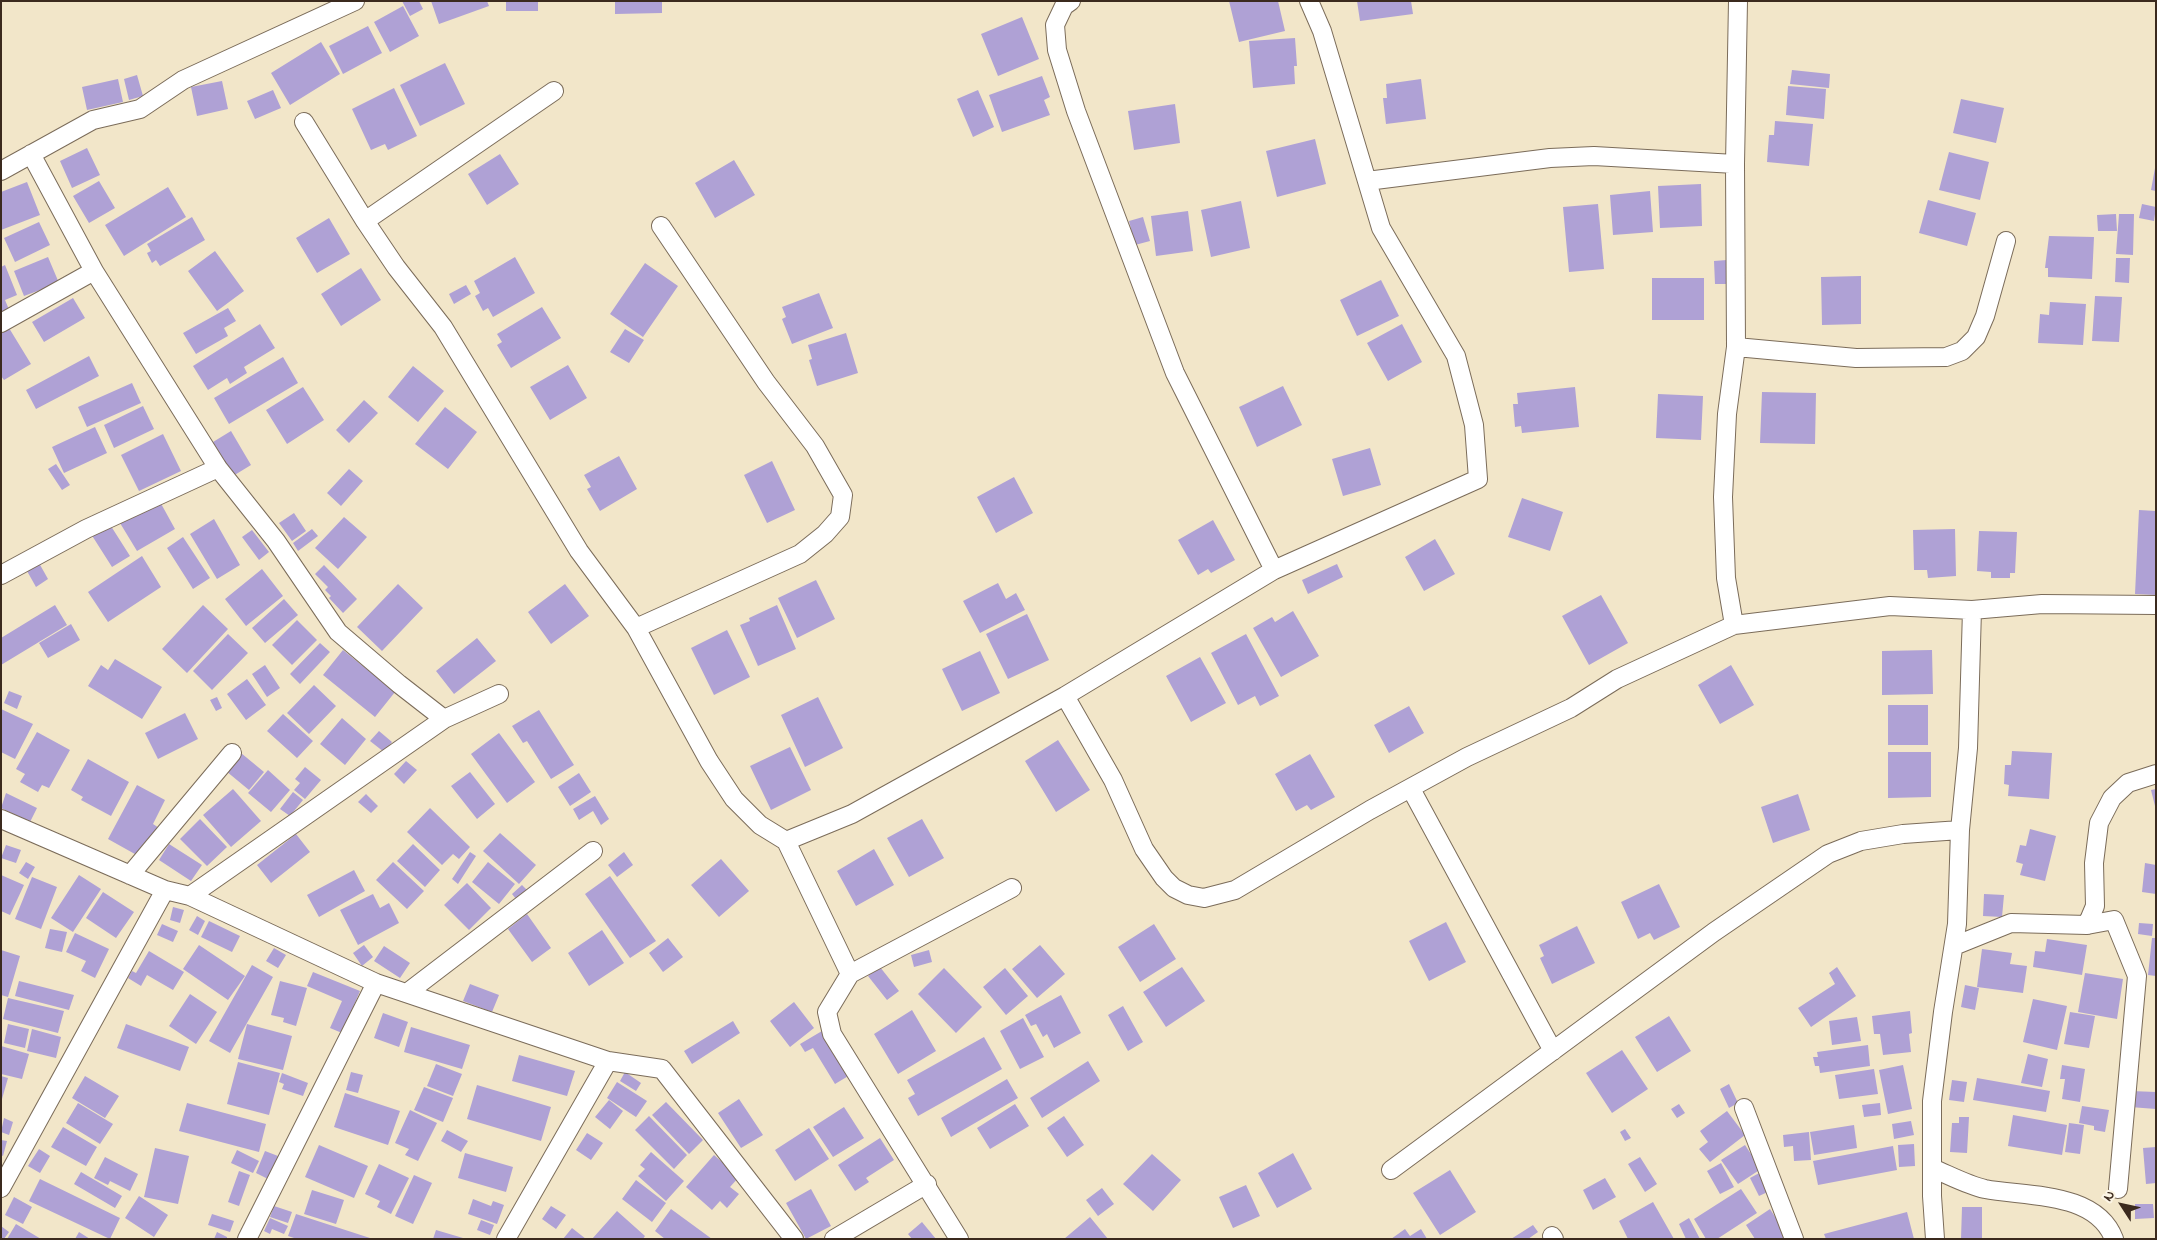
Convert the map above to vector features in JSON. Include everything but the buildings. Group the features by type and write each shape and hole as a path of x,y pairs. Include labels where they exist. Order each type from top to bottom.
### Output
{"street":[{"path":"1,171 93,120 140,109 182,80 355,1"},
{"path":"1071,1 1064,6 1056,26 1058,50 1080,120 1175,373 1274,570"},
{"path":"786,841 852,814 1065,696 1274,570 1478,479 1474,425 1456,356 1381,228 1322,31 1309,1"},
{"path":"1734,625 1726,578 1722,497 1727,414 1736,347 1735,164 1738,1"},
{"path":"365,221 554,91"},
{"path":"304,122 365,221 396,267 443,327 579,552 636,628 709,761 734,799 760,825 786,841 850,974"},
{"path":"31,154 94,271 218,468 276,541 338,632 444,719"},
{"path":"1367,181 1550,158 1594,156 1735,164"},
{"path":"636,628 800,554 825,534 840,518 843,496 815,446 766,382 661,226"},
{"path":"1736,347 1856,358 1946,357 1962,351 1976,337 1985,316 2006,242"},
{"path":"1,323 94,271"},
{"path":"1,575 86,528 218,468"},
{"path":"1065,696 1113,780 1144,849 1164,878 1174,888 1188,896 1204,898 1235,890 1467,758 1571,708 1617,678 1734,625 1890,606 1972,610 2042,604 2156,605"},
{"path":"1935,1239 1932,1101 1943,1012 1957,924 1960,830 1968,748 1972,610"},
{"path":"190,896 444,719 499,694"},
{"path":"130,875 232,753"},
{"path":"2087,925 2095,906 2094,863 2099,823 2112,798 2128,783 2156,774"},
{"path":"1411,789 1553,1051"},
{"path":"1,819 165,890 190,896 376,983 608,1061 662,1069 794,1239"},
{"path":"1391,1170 1722,926 1828,854 1861,841 1903,834 1960,830"},
{"path":"406,993 593,851"},
{"path":"959,1239 927,1184 832,1034 827,1012 850,974 1012,888"},
{"path":"1,1188 5,1171 165,890"},
{"path":"1954,946 2011,923 2087,925 2114,920 2137,976 2118,1189"},
{"path":"247,1239 376,983"},
{"path":"506,1239 608,1061"},
{"path":"1744,1108 1794,1239"},
{"path":"1932,1168 1983,1188 2059,1198 2088,1210 2111,1231 2114,1239"},
{"path":"834,1239 927,1184"}]}
